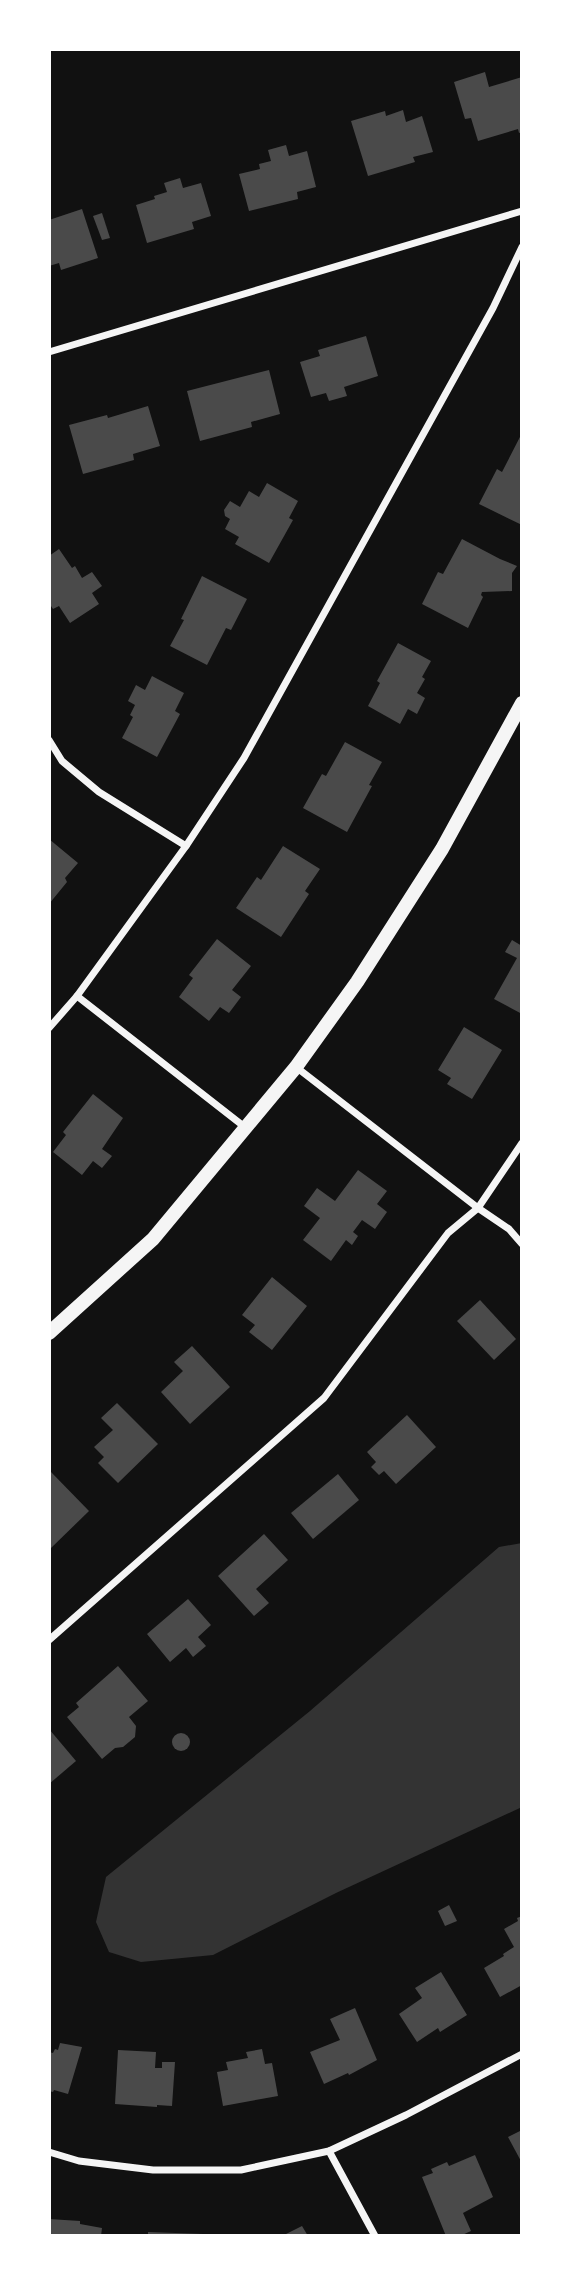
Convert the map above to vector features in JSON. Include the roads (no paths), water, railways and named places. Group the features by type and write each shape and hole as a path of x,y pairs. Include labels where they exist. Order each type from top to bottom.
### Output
{"main road":[{"path":"49,1332 153,1239 296,1067 357,982 442,849 522,703"}],"street":[{"path":"49,352 522,211"},
{"path":"49,1028 77,996 187,846 244,758 493,308 522,247"},
{"path":"49,740 62,761 99,792 187,846"},
{"path":"77,996 247,1129"},
{"path":"296,1067 509,1229 522,1244"},
{"path":"49,1640 324,1398 448,1233 478,1208 522,1143"},
{"path":"49,2152 79,2161 153,2171 241,2170 329,2151 406,2115 522,2054"},
{"path":"329,2151 375,2236"}]}
